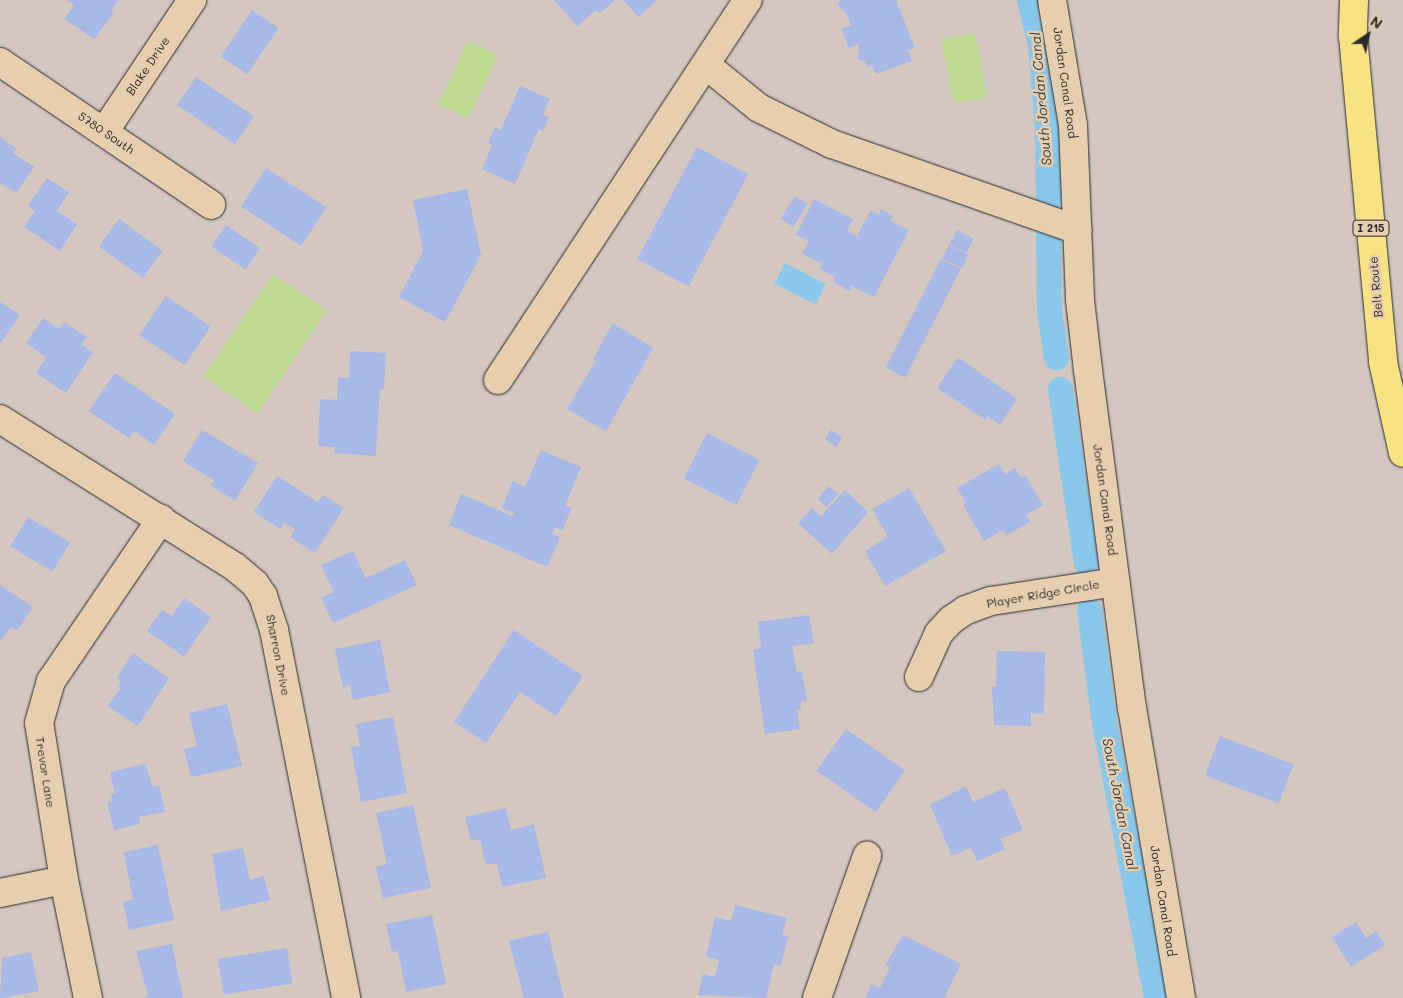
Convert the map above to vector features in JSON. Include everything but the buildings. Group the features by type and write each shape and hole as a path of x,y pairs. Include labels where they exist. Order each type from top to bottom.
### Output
{"highway":[{"name":"Belt Route","path":"1354,0 1353,36 1383,362 1403,454"}],"street":[{"name":"Blake Drive","path":"104,132 192,0"},
{"path":"498,380 748,0"},
{"name":"Jordan Canal Road","path":"1052,0 1073,125 1077,230 1088,370 1132,708 1181,998"},
{"name":"5780 South","path":"0,62 211,205"},
{"path":"706,64 759,108 832,144 1077,230"},
{"name":"Sharron Drive","path":"0,419 91,479 161,519 255,584 269,609 346,998"},
{"name":"Trevor Lane","path":"88,998 64,880 39,738 41,710 51,682 161,519"},
{"name":"Player Ridge Circle","path":"919,677 939,633 951,620 966,610 991,601 1116,582"},
{"path":"817,998 867,856"},
{"path":"0,893 64,880"}],"green space":[{"path":"975,33 987,97 954,103 942,39"},
{"path":"468,41 498,55 468,118 438,104"},
{"path":"273,274 327,310 258,413 204,377"}],"water":[{"path":"785,263 826,284 816,304 775,283"}],"waterway":[{"name":"South Jordan Canal","path":"1029,0 1040,44 1047,130 1048,200"},
{"name":"South Jordan Canal","path":"1048,230 1049,309 1056,357"},
{"name":"South Jordan Canal","path":"1060,389 1086,562"},
{"name":"South Jordan Canal","path":"1089,610 1104,722 1156,998"}]}
